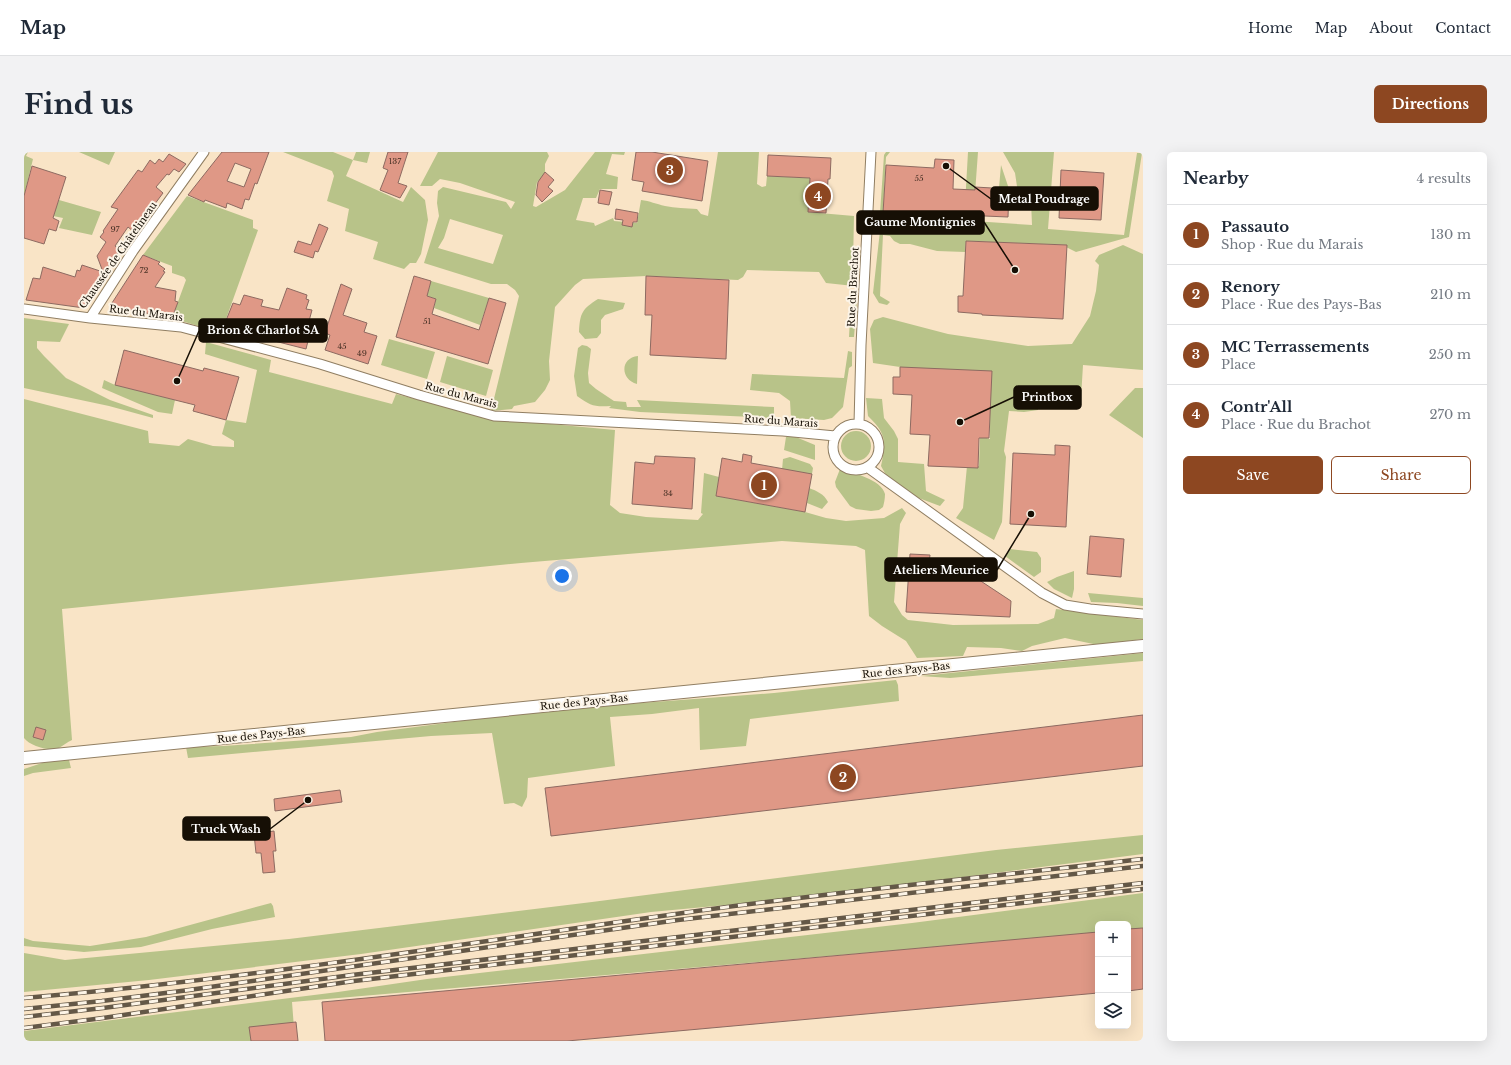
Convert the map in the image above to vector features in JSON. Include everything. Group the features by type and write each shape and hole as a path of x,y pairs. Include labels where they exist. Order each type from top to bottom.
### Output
{"street":[{"name":"Chaussée de Châtelineau","path":"24,309 90,318 133,251 204,152"},
{"name":"Rue du Brachot","path":"860,424 861,345 871,152"},
{"name":"Rue du Marais","path":"90,318 181,327 320,364 419,395 494,416 783,431 835,436"},
{"path":"860,424 871,429 878,440 878,452 872,463 867,467 853,469 841,464 834,452 833,445 835,436 847,425 860,424"},
{"path":"867,467 1042,593 1065,605 1143,614"},
{"name":"Rue des Pays-Bas","path":"24,758 1143,646"}],"green space":[{"path":"24,152 28,152 26,156 33,159 24,196"},
{"path":"79,152 115,152 109,165"},
{"path":"283,152 333,152 353,160 346,176 403,202 411,187 425,200 428,220 421,254 416,263 410,263 404,269 373,259 378,242 345,231 349,209 327,201 334,176 332,171"},
{"path":"356,152 370,152 367,163 353,160"},
{"path":"438,152 547,152 549,156 545,164 545,176 537,182 533,206 536,207 565,190 595,152 625,152 624,155 612,154 606,174 618,177 617,189 600,189 596,198 583,198 576,220 594,223 595,226 613,218 614,221 637,223 641,200 669,207 697,209 701,214 708,216 718,152 759,152 757,184 762,187 766,186 767,176 810,178 808,212 854,216 854,286 826,283 819,272 747,270 743,277 738,280 646,276 583,279 575,285 555,307 549,361 550,380 545,390 535,402 514,406 512,409 491,411 519,296 515,290 507,284 491,284 424,263 439,216 437,203 438,191 443,187 506,202 511,209 515,202 460,183 440,179 432,186 420,186","holes":["450,219 503,235 493,264 438,248 444,238"]},
{"path":"886,152 890,152 886,157 883,213 880,213 884,155"},
{"path":"968,152 978,152 973,221 1032,225 1031,201 1019,200 1015,173 1003,152 1054,152 1048,229 1124,235 1137,153 1142,153 1129,237 1076,252 1066,247 1066,245 966,241 965,252 937,251 910,244 900,244 894,241 890,236 883,235 880,296 890,302 887,305 879,303 873,293 881,222 964,222"},
{"path":"1001,165 1009,189 999,188"},
{"path":"187,196 253,220 253,228 258,230 221,333 172,318 186,280 184,277 172,273 172,266 143,255"},
{"path":"59,200 101,212 92,235 59,228 63,218 53,216"},
{"path":"1123,245 1143,254 1143,370 1083,365 1081,398 1053,399 1040,397 1038,410 1024,412 1009,411 1004,451 1006,457 1002,522 994,540 956,518 963,508 967,466 979,466 980,436 990,439 990,409 900,367 873,363 870,329 874,320 883,317 948,334 1028,346 1072,344 1090,316 1096,291 1099,265 1095,261 1099,255"},
{"path":"431,281 489,298 480,325 434,308 436,299 427,296"},
{"path":"598,299 625,303 623,309 605,315 601,320 601,333 597,338 585,339 579,332 581,316 588,306"},
{"path":"851,300 857,300 854,337 849,337"},
{"path":"24,318 69,324 60,342 37,341 37,348 66,378 110,400 153,415 153,418 109,406 24,388"},
{"path":"389,339 435,352 427,379 381,365"},
{"path":"206,342 271,360 269,372 392,404 396,394 488,418 615,430 610,505 620,513 646,517 698,520 703,514 701,513 704,473 719,477 716,496 805,512 826,518 846,521 884,518 902,508 906,513 900,524 894,602 902,615 908,620 953,625 1038,624 1054,618 1056,609 1143,620 1143,639 1098,645 1065,638 1032,646 1022,651 1001,648 967,647 963,656 917,658 906,641 869,616 865,550 856,546 782,541 521,563 62,609 72,740 55,749 46,749 35,746 24,738 24,399 148,431 149,443 179,446 188,439 213,446 234,447 234,441 222,434 226,420 246,423 257,370 205,354"},
{"path":"582,345 591,349 588,373 589,383 614,401 626,402 627,407 641,407 637,400 774,407 774,418 640,412 609,408 611,406 596,406 589,404 577,396 574,376 578,348"},
{"path":"848,351 852,352 852,366 849,368 843,407 832,418 824,420 791,418 790,401 779,393 750,390 752,374 844,378"},
{"path":"447,356 493,370 486,396 440,382"},
{"path":"638,356 637,384 627,378 624,369 625,364 628,361"},
{"path":"104,380 115,385 175,400 172,414 158,412 102,388"},
{"path":"1135,388 1143,388 1143,438 1109,415"},
{"path":"866,398 882,399 884,418 898,439 898,462 924,464 926,491 945,500 940,506 916,497 886,475 881,466 884,451 884,439 879,428 868,416"},
{"path":"856,431 862,432 870,440 870,452 862,460 856,461 850,460 842,452 841,446 842,440 850,432"},
{"path":"791,435 815,445 815,460 784,450 786,437"},
{"path":"790,457 810,464 813,468 812,474 782,470 783,459"},
{"path":"840,469 866,477 883,489 885,499 883,507 879,510 871,511 856,509 850,506 836,487 835,482"},
{"path":"809,488 820,493 828,502 822,509 807,503"},
{"path":"1010,549 1037,552 1041,558 1041,572 1034,577 1005,556"},
{"path":"1074,571 1074,589 1072,598 1054,589 1047,582 1057,577"},
{"path":"1088,593 1143,598 1143,606 1091,602"},
{"path":"1143,653 1143,661 950,678 921,676"},
{"path":"896,680 898,685 899,701 750,719 746,746 700,750 699,708 652,714 610,717 615,766 528,778 527,797 522,807 514,803 504,804 492,733 431,736 188,758 186,747 223,746 351,737 377,732 484,718 614,705 774,693"},
{"path":"69,760 71,768 33,773 24,776 24,769 45,762"},
{"path":"1143,835 1143,854 790,899 651,912 361,954 149,980 24,992 24,953 65,960 289,939 996,850"},
{"path":"1143,893 1143,929 1131,931 1131,921 1095,921 1095,933 292,1002 295,1041 24,1041 24,1031 338,992 427,979 912,923"},
{"path":"271,903 275,917 212,929 141,947 84,952 24,946 24,938 33,941 90,946 146,937"}],"building":[{"path":"222,152 269,152 257,184 255,183 249,200 245,199 242,209 227,203 226,208 205,200 204,202 188,195","holes":["235,163 251,169 244,187 227,181"]},
{"path":"388,152 408,152 398,183 407,186 400,198 380,190 388,170 383,168"},
{"path":"636,152 652,152 708,161 702,201 642,191 644,182 632,180"},
{"path":"169,154 186,164 179,172 174,169 169,175 167,174 156,187 163,193 134,232 128,227 115,246 120,250 113,261 112,260 87,307 84,308 26,300 33,278 40,279 43,267 75,277 77,270 80,271 82,265 103,272 97,256 106,242 100,237 118,209 111,207 138,170 142,172 150,160 155,164 159,159 163,162"},
{"path":"768,155 831,158 826,213 808,212 810,178 767,176"},
{"path":"935,159 954,160 953,189 975,190 975,187 1009,189 1008,217 961,215 960,218 883,213 886,165 934,168"},
{"path":"32,166 66,177 53,218 59,221 56,231 49,229 44,244 24,238 24,196"},
{"path":"1061,170 1104,173 1101,220 1059,218"},
{"path":"545,172 554,180 548,187 553,191 542,202 536,195 538,182"},
{"path":"600,190 612,192 609,205 598,203"},
{"path":"616,209 638,213 637,222 633,222 632,227 622,225 623,220 615,219"},
{"path":"319,224 328,228 318,252 315,251 313,258 294,252 298,241 311,245"},
{"path":"966,241 1067,245 1063,319 982,315 958,312 958,296 963,296"},
{"path":"143,255 160,262 158,264 165,269 163,271 165,272 155,287 176,291 175,301 178,302 172,318 110,306"},
{"path":"414,276 431,281 427,296 436,299 432,314 479,330 489,298 506,303 488,364 396,337"},
{"path":"646,276 729,280 726,359 650,355 652,315 645,315"},
{"path":"341,284 352,289 343,315 367,323 364,332 377,336 368,364 325,350 330,335 325,333"},
{"path":"287,288 307,295 306,299 309,300 306,309 312,310 306,332 310,333 306,349 223,328 233,303 240,305 244,295 263,300 261,306 279,310"},
{"path":"124,350 203,371 204,368 239,377 226,420 193,411 195,405 115,385"},
{"path":"900,367 992,371 989,438 979,438 978,468 928,466 930,435 910,434 912,395 893,394 893,377 900,377"},
{"path":"1055,445 1070,446 1066,527 1010,524 1013,453 1055,455"},
{"path":"743,454 752,456 751,463 812,474 805,512 716,496 722,458 742,462"},
{"path":"655,456 695,458 692,509 632,504 635,462 654,464"},
{"path":"1090,536 1124,539 1121,577 1087,574"},
{"path":"910,554 930,555 929,563 955,564 1011,601 1010,617 906,612"},
{"path":"1143,715 1143,766 551,836 545,788"},
{"path":"36,727 46,730 43,740 33,737"},
{"path":"340,790 342,802 275,811 274,799"},
{"path":"274,831 276,851 273,851 275,872 263,873 261,853 256,853 254,834"},
{"path":"1143,928 1143,989 1131,991 1131,957 1131,929"},
{"path":"1095,932 1095,993 567,1041 325,1041 322,1002"},
{"path":"296,1022 298,1041 251,1041 249,1027"}],"railway":[{"path":"24,998 187,982 792,899 1143,859"},
{"path":"24,1009 189,990 678,920 1143,866"},
{"path":"24,1017 352,975 1143,883"},
{"path":"24,1028 103,1018 354,981 1143,889"}],"place":[{"name":"Metal Poudrage","path":"946,166"},
{"name":"MC Terrassements","path":"670,170"},
{"name":"Contr'All","path":"818,196"},
{"name":"Gaume Montignies","path":"1015,270"},
{"name":"Brion & Charlot SA","path":"177,381"},
{"name":"Printbox","path":"960,422"},
{"name":"Passauto","path":"764,485"},
{"name":"Ateliers Meurice","path":"1031,514"},
{"name":"Renory","path":"843,777"},
{"name":"Truck Wash","path":"308,800"}]}
